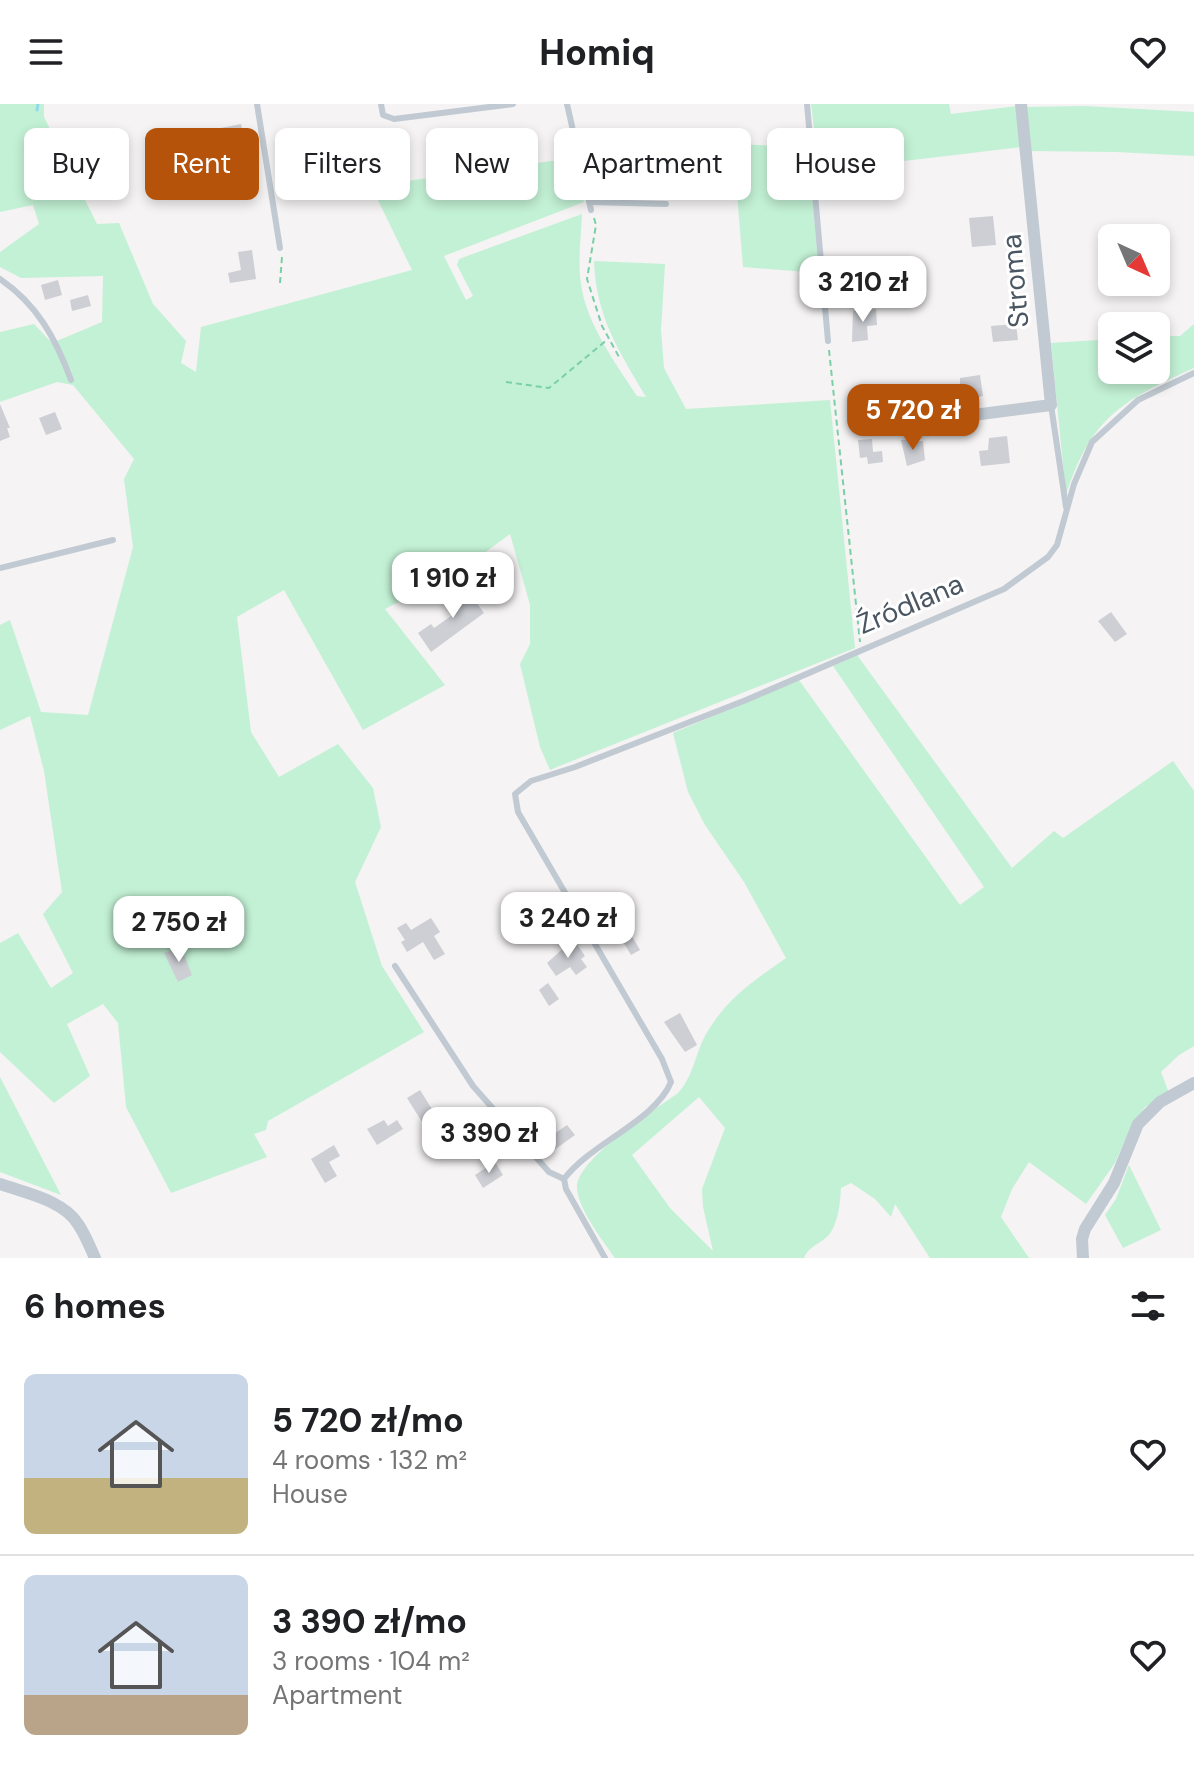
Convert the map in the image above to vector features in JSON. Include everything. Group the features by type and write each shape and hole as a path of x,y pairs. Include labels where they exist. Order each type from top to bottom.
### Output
{"street":[{"name":"Stroma","path":"1021,104 1051,405"},
{"path":"872,428 1051,405"},
{"path":"1083,1258 1085,1229 1114,1183 1138,1124 1160,1102 1194,1083"},
{"path":"0,1184 69,1212 78,1223 95,1258"}],"lane":[{"path":"257,104 280,248"},
{"path":"381,104 383,115 394,119 513,104"},
{"path":"567,104 591,206 666,204"},
{"path":"807,104 828,341"},
{"path":"0,279 32,304 42,318 62,355 71,380"},
{"name":"Źródlana","path":"564,1179 588,1155 655,1105 671,1082 662,1059 518,812 515,794 522,786 746,700 1004,589 1048,557 1062,536 1081,462 1092,442 1138,400 1194,373"},
{"path":"1051,405 1067,510"},
{"path":"0,568 113,540"},
{"path":"395,966 473,1086 549,1172 564,1179 566,1189 605,1258"}],"path":[{"path":"591,206 596,225 587,279 619,357"},
{"path":"280,248 280,283"},
{"path":"506,382 549,388 609,338"},
{"path":"828,341 861,651"}],"green space":[{"path":"0,104 44,104 44,117 49,128 24,128 24,200 85,200 97,224 119,223 153,304 186,341 181,363 196,372 201,327 412,270 378,200 410,200 410,181 426,178 426,200 538,200 538,163 554,161 554,200 584,202 444,256 466,300 473,296 457,265 459,259 582,214 580,271 586,304 604,345 637,396 646,397 618,349 604,317 594,261 665,264 661,330 664,368 686,409 830,400 855,648 550,770 540,747 520,664 530,644 530,605 510,534 464,568 385,609 445,685 363,730 284,590 237,617 251,732 279,777 338,744 373,788 381,827 355,882 382,966 424,1032 268,1121 266,1130 254,1134 267,1157 171,1193 126,1107 118,1023 103,1004 67,1024 90,1076 54,1103 0,1052 0,943 18,933 51,988 73,973 43,914 62,892 44,771 30,716 0,730 0,625 10,620 41,712 88,715 133,547 124,479 134,459 73,385 57,382 0,402 0,332 34,324 52,343 102,322 103,276 21,278 0,267 0,252 39,224 33,205 0,212"},
{"path":"811,104 949,104 951,114 1017,106 1022,147 904,161 904,128 814,128"},
{"path":"1084,106 1194,112 1194,156 1029,151 1025,107"},
{"path":"751,145 767,145 767,200 813,200 819,273 743,267 738,200 751,200"},
{"path":"1194,324 1194,368 1170,379 1170,336 1180,336"},
{"path":"1098,340 1098,384 1161,384 1129,402 1099,429 1076,468 1066,495 1051,343"},
{"path":"857,655 1012,868 1054,831 1063,838 1173,761 1194,791 1194,1046 1161,1072 1169,1093 1145,1107 1129,1131 1115,1163 1086,1204 1029,1162 1012,1189 1001,1217 1029,1258 930,1258 895,1204 891,1217 875,1199 851,1183 841,1188 840,1205 831,1232 804,1258 615,1258 578,1196 580,1176 589,1163 618,1136 678,1093 713,1023 751,983 786,958 744,882 705,825 688,792 673,733 799,680 960,905 984,887 833,666","holes":["699,1097 725,1128 702,1189 713,1251 670,1208 632,1155"]},
{"path":"0,1077 61,1195 0,1172"},
{"path":"1129,1165 1161,1230 1123,1248 1105,1215 1116,1199"}],"building":[{"path":"241,124 242,128 221,128"},
{"path":"993,216 996,245 972,247 969,218"},
{"path":"252,250 256,279 230,283 228,273 241,270 238,252"},
{"path":"58,280 62,295 45,300 41,285"},
{"path":"88,295 91,306 72,311 70,300"},
{"path":"876,309 877,325 867,326 868,340 852,342 853,311"},
{"path":"1016,324 1018,340 993,342 991,326"},
{"path":"980,375 983,396 960,401 960,378"},
{"path":"0,404 10,428 7,428 10,437 0,441"},
{"path":"55,412 62,429 46,435 39,418"},
{"path":"1007,436 1010,463 981,466 979,451 988,450 989,438"},
{"path":"872,439 873,452 882,451 883,462 868,464 867,457 860,458 858,440"},
{"path":"912,439 913,442 923,441 925,460 907,466 901,440"},
{"path":"466,588 484,613 431,652 418,633 431,624 434,628 454,614 445,603"},
{"path":"1111,612 1127,634 1115,642 1098,621"},
{"path":"619,915 632,931 630,933 640,950 631,955 619,935 611,940 602,925"},
{"path":"431,918 440,932 434,936 445,954 434,960 423,942 407,952 401,942 405,940 397,928 406,923 411,930"},
{"path":"576,943 585,956 581,959 587,967 576,975 570,967 556,976 547,963 568,944 570,947"},
{"path":"181,947 192,975 178,982 164,953"},
{"path":"548,983 559,999 549,1006 539,990"},
{"path":"680,1013 697,1045 685,1052 664,1022"},
{"path":"420,1090 435,1114 422,1122 407,1098"},
{"path":"543,1119 554,1134 567,1125 575,1135 550,1153 532,1127"},
{"path":"384,1120 388,1126 397,1120 403,1129 377,1145 367,1129"},
{"path":"334,1145 340,1156 329,1162 337,1176 325,1183 311,1159"},
{"path":"495,1162 503,1175 483,1188 475,1175"}],"waterway":[{"path":"37,110 38,104"}]}
